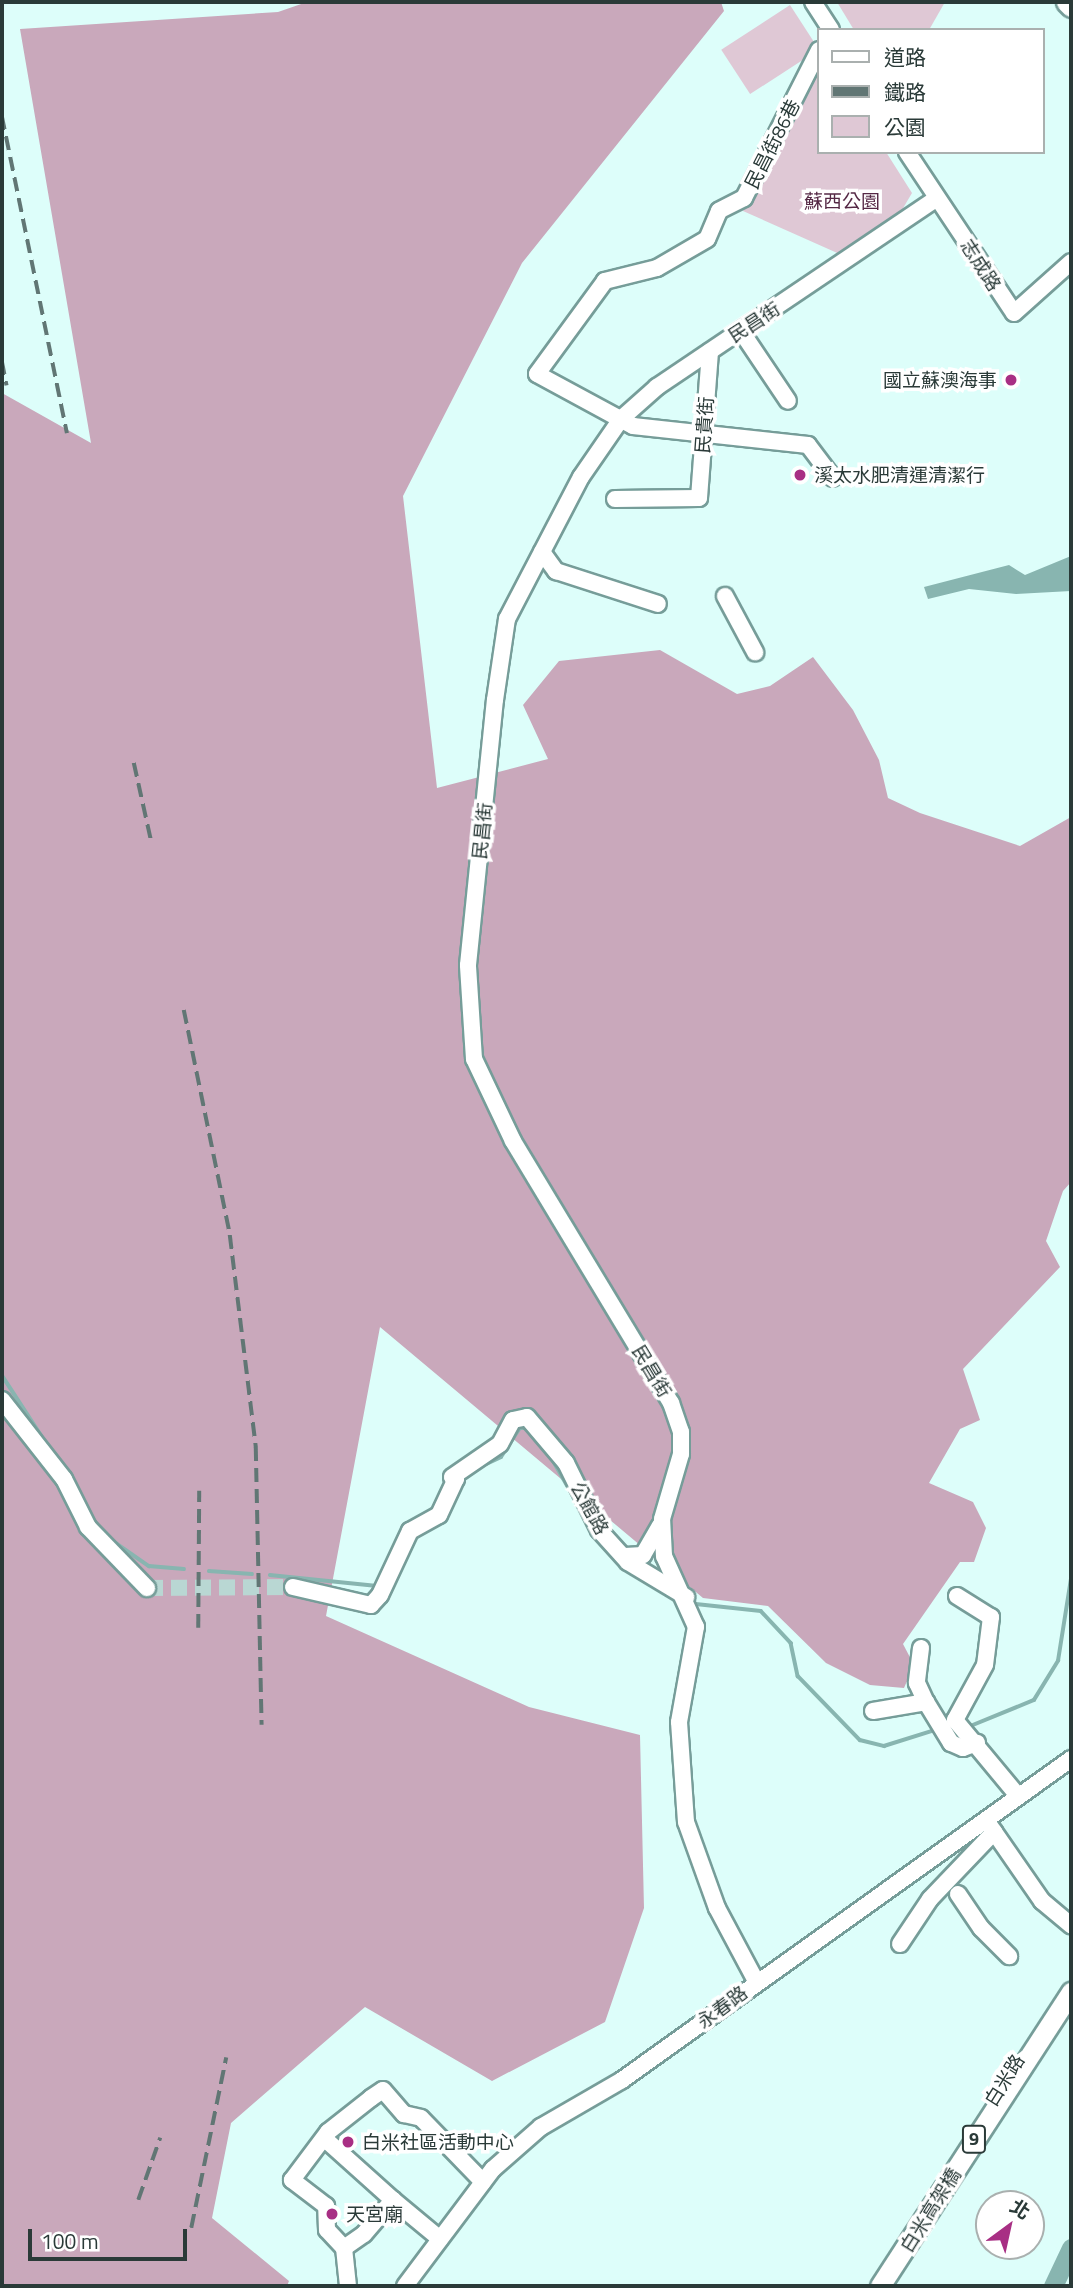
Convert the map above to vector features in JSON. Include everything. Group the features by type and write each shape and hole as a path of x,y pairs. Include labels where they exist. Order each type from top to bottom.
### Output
{"main road":[{"path":"1066,2 1071,7"},
{"name":"白米高架橋","path":"880,2286 1071,1992"},
{"name":"白米高架橋","path":"893,2286 1050,2039 1071,2013"}],"street":[{"path":"813,2 829,28"},
{"name":"民昌街86巷","path":"621,419 537,374 605,281 657,268 697,245 706,239 719,211 744,198 818,52"},
{"name":"志成路","path":"908,154 1014,313 1071,262"},
{"name":"民昌街","path":"685,1597 664,1556 662,1519 681,1454 681,1432 671,1403 513,1141 474,1059 468,965 500,649 507,619 541,552 581,477 621,419 657,387 936,199"},
{"path":"741,331 788,401"},
{"name":"民貴街","path":"615,499 699,498 710,351"},
{"path":"621,419 633,426 808,445 833,478"},
{"path":"541,552 556,571 658,604"},
{"path":"725,596 755,652"},
{"path":"2,1399 64,1479 88,1527 147,1588"},
{"name":"公館路","path":"293,1587 371,1605 380,1595 410,1531 439,1515 456,1479 452,1477 500,1444 513,1420 527,1417 566,1463 599,1530 625,1556 685,1597"},
{"path":"625,1556 643,1555 655,1541 662,1519"},
{"path":"957,1596 992,1617 985,1665 955,1720 1018,1796"},
{"path":"685,1597 696,1627 679,1723 686,1822 717,1908 756,1981"},
{"path":"921,1648 917,1683 926,1702 951,1743 963,1748 977,1744"},
{"path":"873,1711 926,1702"},
{"name":"永春路","path":"405,2286 483,2182 541,2127 622,2080 756,1981 990,1825 1018,1796 1071,1759"},
{"path":"900,1944 930,1899 990,1825 1042,1901 1071,1925"},
{"path":"958,1894 981,1928 1009,1956"},
{"name":"白米路","path":"872,2286 1038,2025 1071,1982"},
{"path":"348,2286 344,2248 327,2230 326,2206 320,2198 292,2180 325,2139 383,2090 404,2114 421,2118 483,2182"},
{"path":"325,2139 440,2239"},
{"path":"344,2248 364,2234 393,2200"}],"green space":[{"path":"837,2 945,2 930,28 853,28"},
{"path":"790,5 818,50 750,94 721,50"},
{"name":"蘇西公園","path":"818,71 818,154 887,154 912,193 899,215 844,256 743,211"}],"shaded area":[{"path":"307,2 721,2 724,11 522,263 403,496 437,788 548,759 523,705 559,661 660,650 737,694 770,686 813,657 853,710 879,760 888,798 920,813 1020,846 1071,817 1071,1182 1063,1191 1046,1241 1060,1267 963,1369 980,1420 960,1429 929,1483 973,1502 986,1528 974,1562 960,1562 903,1644 914,1665 904,1688 870,1685 826,1663 768,1606 703,1598 380,1327 326,1616 529,1707 640,1735 644,1908 605,2022 492,2081 365,2007 231,2123 212,2218 289,2281 287,2286 2,2286 2,393 91,443 20,29 278,12"}],"water":[{"path":"1071,556 1071,591 1016,594 969,589 928,599 924,587 1009,565 1025,575"}],"waterway":[{"path":"2,1375 52,1452"},
{"path":"480,1467 501,1457 520,1428 528,1428"},
{"path":"550,1455 579,1506"},
{"path":"89,1512 100,1529"},
{"path":"113,1541 149,1566 184,1569"},
{"path":"209,1571 252,1574"},
{"path":"628,1571 663,1592"},
{"path":"270,1575 379,1586"},
{"path":"968,1727 1034,1700 1058,1661 1071,1579"},
{"path":"696,1604 761,1611 791,1643 798,1676 860,1740 884,1746 932,1731"},
{"path":"1053,2286 1071,2248"}],"tunnel":[{"path":"147,1588 293,1587"}],"railway":[{"path":"2,116 67,433"},
{"path":"2,361 7,386"},
{"path":"134,763 152,844"},
{"path":"184,1010 230,1235 256,1447 262,1725"},
{"path":"198,1628 199,1491"},
{"path":"191,2228 226,2058"},
{"path":"138,2200 160,2138"}],"place":[{"name":"國立蘇澳海事","path":"1011,380"},
{"name":"溪太水肥清運清潔行","path":"800,475"},
{"name":"白米社區活動中心","path":"348,2142"},
{"name":"天宮廟","path":"332,2214"}]}
